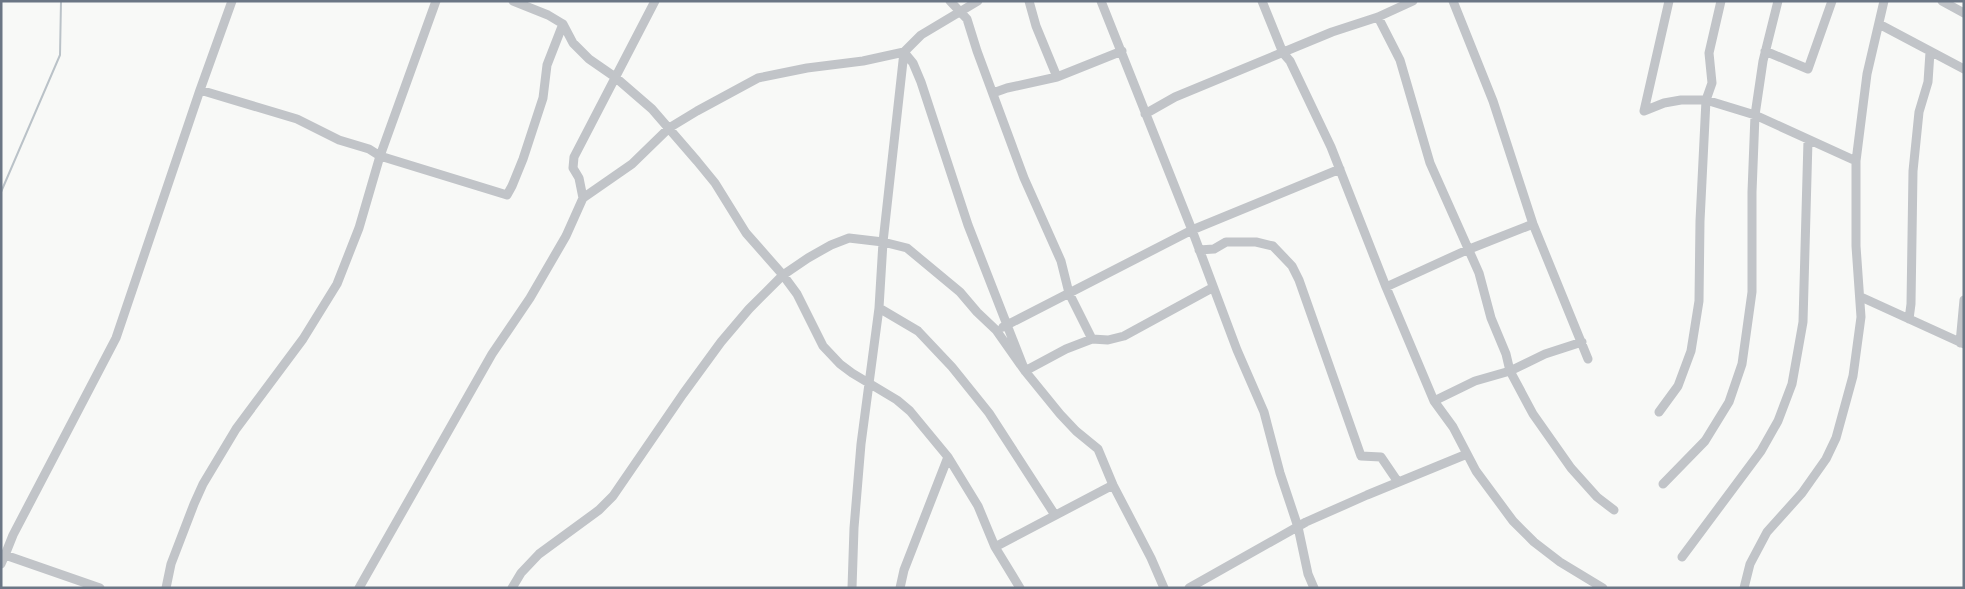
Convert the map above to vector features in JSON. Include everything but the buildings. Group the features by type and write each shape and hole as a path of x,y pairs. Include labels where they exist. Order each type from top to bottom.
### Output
{"street":[{"path":"1,564 13,535 116,338 232,1"},
{"path":"166,588 172,564 203,484 236,429 303,339 337,284 359,228 380,156 436,1"},
{"path":"513,1 548,15 563,24 573,43 589,59 615,77 652,109 669,128 715,183 746,233 797,294 823,346 840,364 897,400 910,411 948,457 978,506 995,547 1016,586"},
{"path":"583,198 579,178 573,168 574,157 655,1"},
{"path":"950,1 967,19 1024,178 1062,261 1069,293 1092,339"},
{"path":"359,588 492,354 530,298 566,236 583,198 632,164 669,128 758,78 904,52 921,35 978,1"},
{"path":"1029,1 1036,26 1057,77"},
{"path":"1101,1 1192,230 1212,288 1264,412 1280,473 1298,526 1308,574 1314,588"},
{"path":"1262,1 1283,53 1290,61 1305,91 1340,169 1386,287 1434,401 1453,427 1476,471 1497,501 1527,535 1560,562 1603,588"},
{"path":"1145,114 1175,97 1332,32 1378,17 1413,1"},
{"path":"1453,1 1493,101 1533,224 1588,359"},
{"path":"1669,1 1644,111 1664,103 1681,100 1706,100 1755,115 1856,161"},
{"path":"1659,412 1678,386 1692,351 1699,301 1700,221 1706,100 1712,83 1709,53 1721,1"},
{"path":"1663,484 1706,441 1728,402 1742,364 1752,292 1752,192 1755,115 1765,51 1778,1"},
{"path":"1765,51 1808,69 1832,1"},
{"path":"1744,588 1750,564 1767,532 1802,493 1826,459 1836,438 1853,376 1861,317 1856,246 1856,161 1867,74 1884,1"},
{"path":"1942,1 1964,13"},
{"path":"1378,17 1400,60 1430,163 1467,250 1479,273 1491,318 1506,354 1510,371 1534,414 1571,468 1597,497 1614,510"},
{"path":"200,90 297,119 339,140 369,149 380,156 507,195 523,158 543,98 547,65 563,24"},
{"path":"1879,24 1964,69"},
{"path":"993,93 1057,77 1122,51"},
{"path":"852,588 854,528 861,444 879,308 883,242 904,52"},
{"path":"904,52 913,63 921,82 968,225 1025,371"},
{"path":"1909,319 1914,171 1919,112 1928,82 1930,52"},
{"path":"1682,557 1761,451 1778,421 1792,384 1803,322 1808,140"},
{"path":"996,330 1192,230 1340,169"},
{"path":"1386,287 1467,250 1533,224"},
{"path":"512,588 539,554 599,510 613,496 682,394 721,342 749,309 783,275 830,245 849,238 883,242 907,248 960,292 996,330 1025,371 1076,431 1098,449 1112,485 1151,558 1164,588"},
{"path":"1199,250 1214,249 1226,242 1256,242 1273,246 1292,266 1361,456 1381,457 1398,482"},
{"path":"1025,371 1066,349 1092,339 1108,340 1124,336 1212,288"},
{"path":"1861,297 1962,344 1964,300"},
{"path":"879,308 918,331 952,368 989,413 1055,515"},
{"path":"1434,401 1475,381 1510,371 1545,354 1582,342"},
{"path":"1189,588 1298,526 1467,454"},
{"path":"900,588 904,570 948,457"},
{"path":"995,547 1112,485"},
{"path":"5,555 100,588"}],"waterway":[{"path":"1,192 60,55 61,1"}]}
